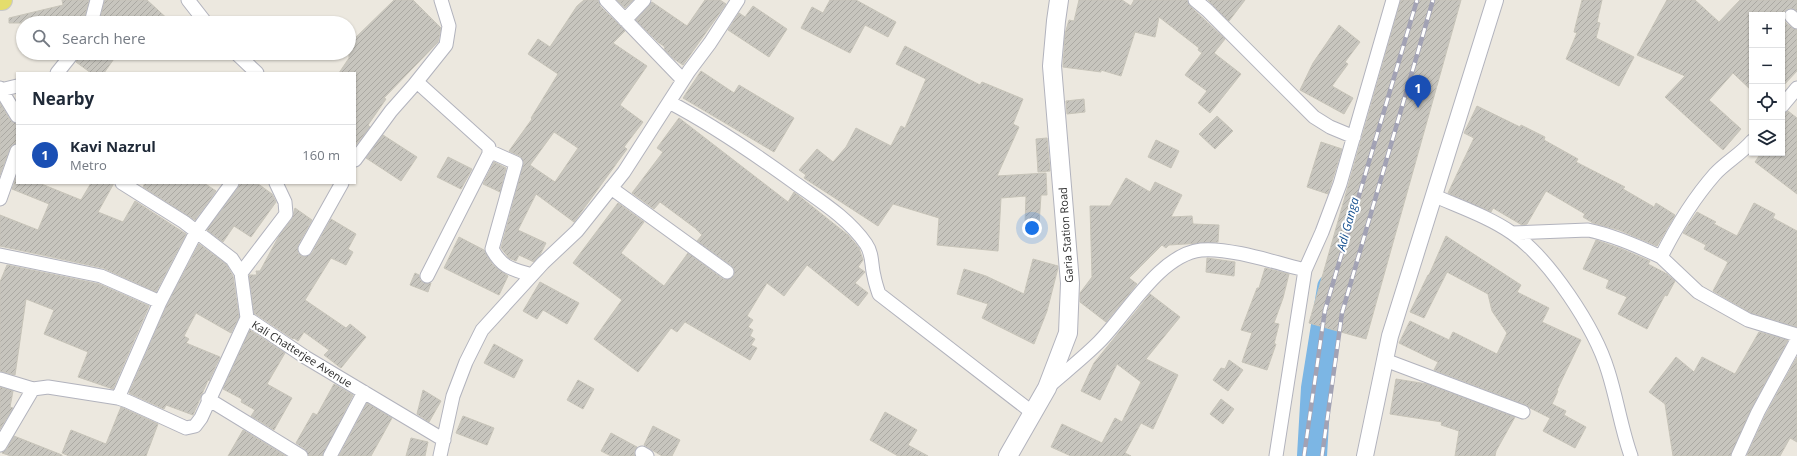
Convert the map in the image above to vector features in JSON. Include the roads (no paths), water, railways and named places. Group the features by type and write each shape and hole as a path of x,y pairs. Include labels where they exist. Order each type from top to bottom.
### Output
{"main road":[{"name":"Garia Station Road","path":"1008,456 1047,388 1068,333 1070,283 1052,66 1059,0"}],"street":[{"path":"93,16 97,0"},
{"path":"188,0 201,16"},
{"path":"356,159 391,110 417,82 446,45 449,26 441,0"},
{"path":"606,0 683,80"},
{"path":"625,20 644,0"},
{"path":"1195,0 1208,10 1314,117 1330,127 1354,137"},
{"path":"1276,456 1305,270 1332,205 1354,137 1394,0"},
{"path":"1365,456 1390,336 1495,0"},
{"path":"440,456 454,396 466,362 482,330 532,275 577,232 624,172 683,80 710,43 735,1"},
{"path":"58,72 67,60"},
{"path":"243,60 256,72"},
{"path":"417,82 489,147 489,154 427,276"},
{"path":"16,86 0,89 16,114"},
{"path":"1785,102 1797,88"},
{"path":"669,102 687,111 768,164 847,222 866,244 872,257 874,276 879,294 1033,414"},
{"path":"1661,257 1689,207 1716,173 1749,144"},
{"path":"489,151 516,164 492,249 499,261 507,268 532,275"},
{"path":"0,199 16,154"},
{"name":"Kali Chatterjee Avenue","path":"124,184 184,222 232,259 241,273 247,318 306,357 444,440"},
{"path":"118,398 160,302 196,232 231,184"},
{"path":"241,273 286,214 285,202 276,184"},
{"path":"305,248 341,184"},
{"path":"611,188 727,272"},
{"path":"1435,196 1512,232 1538,256 1565,291 1595,336 1608,371 1625,441 1631,456"},
{"path":"1512,232 1588,230 1599,232 1640,247 1661,257 1698,292 1748,320 1797,335"},
{"path":"1047,388 1099,342 1163,268 1181,256 1199,250 1218,250 1305,270"},
{"path":"0,255 101,276 160,302"},
{"path":"0,380 33,390 48,388 118,398 186,428 195,426 201,418 208,399 247,318"},
{"path":"1738,456 1797,340"},
{"path":"1385,360 1523,412"},
{"path":"0,445 33,390"},
{"path":"330,456 364,392"},
{"path":"208,399 301,456"}],"waterway":[{"name":"Adi Ganga","path":"1312,456 1316,388 1332,288"}],"railway":[{"path":"1304,456 1325,310 1417,0"},
{"path":"1322,456 1342,313 1433,0"}],"place":[{"name":"Kavi Nazrul","path":"1418,108"}]}
